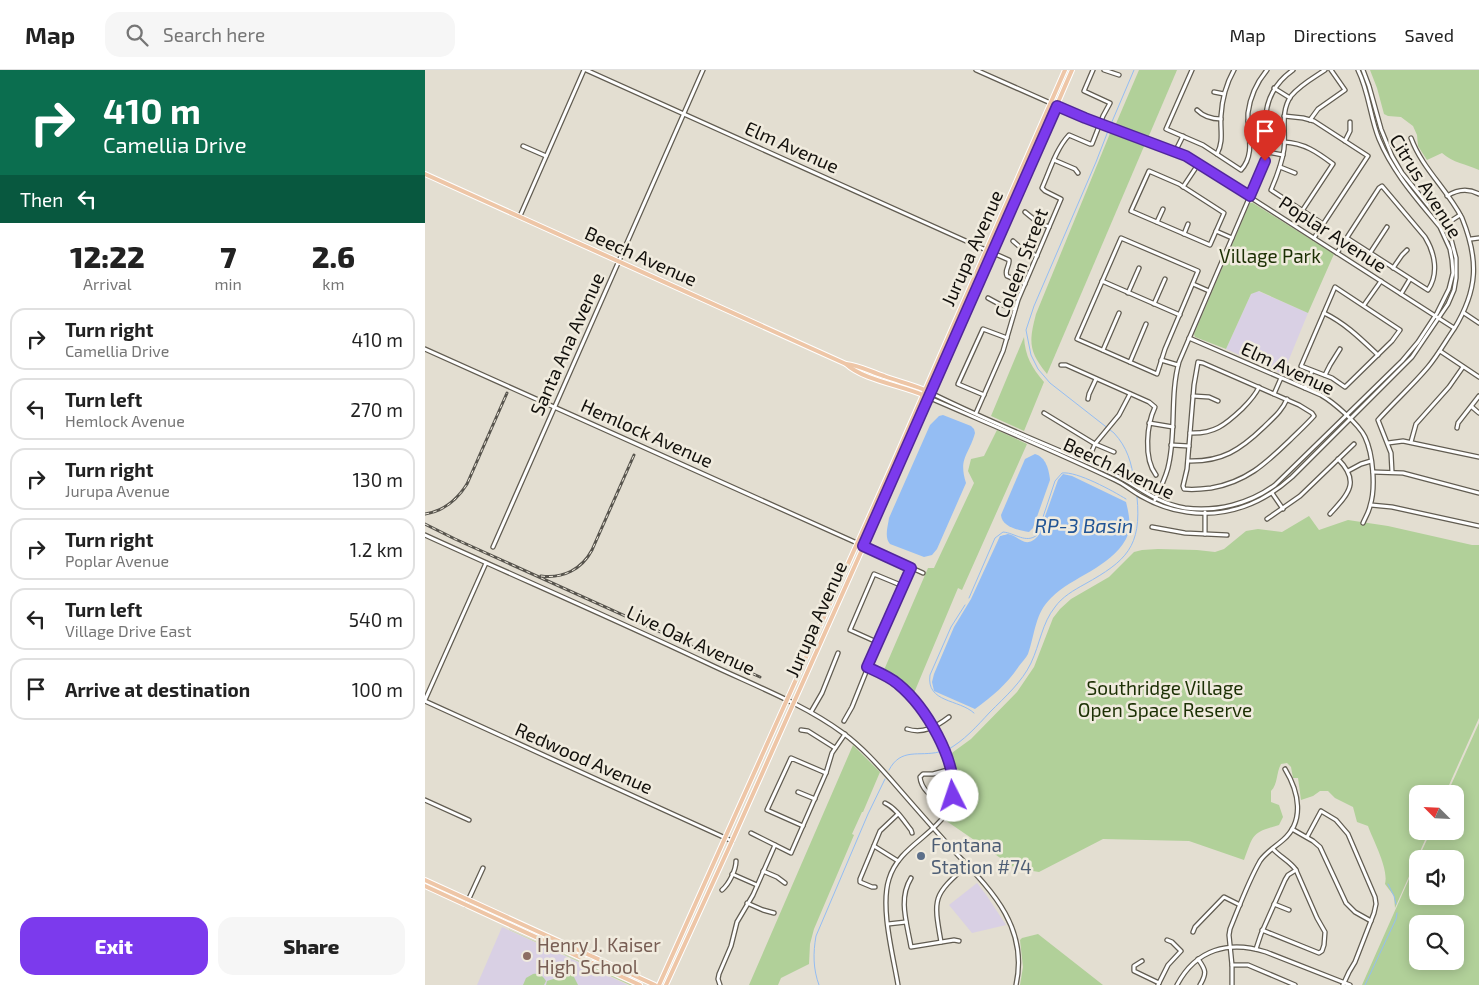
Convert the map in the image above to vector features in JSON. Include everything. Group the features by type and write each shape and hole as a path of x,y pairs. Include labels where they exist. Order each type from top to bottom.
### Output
{"main road":[{"name":"Jurupa Avenue","path":"659,985 923,395 1065,70"},
{"name":"Jurupa Avenue","path":"666,985 931,396 1072,70"},
{"name":"Beech Avenue","path":"425,174 619,260 846,364 852,369 923,395"},
{"name":"Beech Avenue","path":"846,364 854,364 925,390"},
{"path":"425,880 655,985"},
{"path":"425,886 640,985"}],"street":[{"name":"Elm Avenue","path":"585,70 986,250"},
{"path":"520,216 585,70"},
{"name":"Santa Ana Avenue","path":"493,547 703,70"},
{"name":"Poplar Avenue","path":"976,70 1100,124 1199,163 1454,328"},
{"path":"1093,70 1084,91 1110,103 1100,124"},
{"path":"1104,70 1119,75"},
{"path":"1192,70 1166,129 1203,146 1241,170 1250,149 1248,121 1253,93 1267,70"},
{"path":"1217,154 1222,140 1221,119 1224,94 1233,70"},
{"path":"1155,501 1168,469 1179,365 1267,152 1266,121 1268,104 1274,88 1293,70"},
{"path":"1323,224 1271,190 1283,155 1285,108 1290,98 1299,88 1325,70"},
{"path":"1310,120 1317,109 1345,90 1331,70"},
{"name":"Citrus Avenue","path":"1358,70 1365,85 1376,129 1388,158 1403,182 1442,226"},
{"name":"Citrus Avenue","path":"1363,70 1381,129 1392,156 1407,180 1442,226 1450,249 1453,273 1446,297 1437,317"},
{"path":"1274,88 1290,98"},
{"path":"1214,92 1224,94"},
{"path":"1197,110 1209,118 1221,119"},
{"path":"1284,116 1310,120 1367,156 1314,238"},
{"path":"1248,121 1266,121"},
{"path":"1345,141 1350,131 1350,122"},
{"name":"Coleen Street","path":"976,413 1002,354 1015,310 1061,199 1045,191 1043,188 1061,145 1069,135 1090,144 1100,124"},
{"path":"1175,152 1183,136"},
{"path":"1391,472 1391,457 1388,443 1378,420 1421,375 1440,351 1464,313 1472,293 1475,276 1475,255 1471,239 1460,215 1421,159 1411,138"},
{"path":"1284,142 1305,146 1333,164 1303,210"},
{"path":"523,146 546,156"},
{"path":"1267,152 1283,155"},
{"path":"1055,160 1078,173"},
{"path":"1183,187 1199,163"},
{"path":"1280,167 1295,173"},
{"path":"1149,171 1183,187 1223,213 1210,245 1131,211 1149,171"},
{"path":"1337,253 1381,186 1425,237 1429,245 1434,257 1435,269 1428,290 1347,238"},
{"path":"1447,196 1462,190 1479,194"},
{"path":"1157,222 1163,209"},
{"path":"1025,212 1036,221 1049,227"},
{"path":"1442,226 1460,215"},
{"path":"1184,234 1188,224"},
{"path":"1370,253 1387,227"},
{"path":"1216,231 1232,238"},
{"path":"1121,238 1199,271 1161,360 1157,374 1077,338 1102,281 1121,238"},
{"path":"1471,239 1479,238"},
{"path":"1013,241 1037,256"},
{"path":"1393,268 1401,255 1407,250"},
{"path":"993,253 1009,261 1006,272 1007,276 1025,284"},
{"path":"1128,293 1139,268"},
{"path":"1401,294 1410,278"},
{"path":"1154,304 1165,279"},
{"path":"1102,281 1180,315"},
{"path":"1364,306 1381,281"},
{"path":"1193,284 1209,291"},
{"path":"1335,286 1364,306 1400,330 1378,355 1345,387 1335,380 1301,366 1335,286"},
{"path":"988,298 1015,310"},
{"path":"1103,350 1119,313"},
{"path":"1324,313 1356,334 1378,355"},
{"path":"1464,313 1479,323"},
{"name":"Beech Avenue","path":"1205,511 1241,503 1253,498 1270,489 1287,475 1412,357 1437,317"},
{"path":"1130,362 1146,324"},
{"path":"984,395 958,384 983,329 1007,338"},
{"name":"Elm Avenue","path":"1189,338 1329,400 1348,418 1365,437 1373,472 1371,504 1363,524"},
{"name":"Hemlock Avenue","path":"425,349 857,543"},
{"path":"1325,376 1331,362 1340,350"},
{"path":"1440,351 1479,377"},
{"path":"1161,360 1179,365"},
{"path":"1199,362 1259,388 1307,409 1314,416 1253,473 1219,486 1199,489 1184,488 1195,374 1199,362"},
{"path":"1061,365 1066,365 1149,402 1155,407 1149,423 1148,450 1153,471 1156,475"},
{"path":"1411,442 1417,424 1449,387 1463,367"},
{"path":"1305,388 1311,371"},
{"path":"1274,394 1281,378"},
{"path":"1088,400 1096,379"},
{"path":"1190,433 1207,432 1225,424 1252,399 1259,388"},
{"name":"Beech Avenue","path":"925,390 931,396 1122,479 1155,501 1205,511 1227,511 1240,508 1272,493 1292,477 1348,418"},
{"path":"1086,464 1095,444 1122,411 1130,394"},
{"name":"Beech Avenue","path":"923,395 931,396 976,413 1086,464"},
{"path":"1193,396 1209,397 1218,401"},
{"path":"1457,428 1479,396"},
{"path":"1188,461 1216,459 1241,448 1277,415 1287,399"},
{"path":"1471,407 1479,413"},
{"path":"1044,413 1095,444 1114,452"},
{"path":"1149,423 1173,427"},
{"path":"1388,443 1399,440 1479,457"},
{"path":"1267,519 1301,496 1354,444"},
{"path":"1171,445 1189,446"},
{"path":"1330,514 1349,492 1351,482 1348,471 1337,459"},
{"path":"1348,471 1371,461"},
{"path":"1373,472 1403,473 1479,493"},
{"path":"1270,489 1283,509"},
{"path":"1371,504 1479,526"},
{"path":"1205,511 1205,534"},
{"path":"1152,527 1185,533 1227,535"},
{"name":"Live Oak Avenue","path":"425,535 787,700 811,712 845,734 881,769 1000,903 1012,926 1018,953 1019,969 1016,985"},
{"path":"863,546 923,573"},
{"path":"425,701 486,563"},
{"path":"844,721 852,707 867,667 911,568"},
{"path":"879,643 850,630 874,574 903,586"},
{"path":"811,712 822,693 838,653"},
{"path":"867,667 900,685 919,707 933,727 944,751 954,781 953,800 946,815 904,854 890,876 886,892 885,911 898,985"},
{"name":"Redwood Avenue","path":"425,701 732,841"},
{"path":"907,729 926,730 949,717"},
{"path":"801,730 808,731 835,748"},
{"path":"751,833 791,853 826,773 830,759 845,734"},
{"path":"803,826 767,810 791,758 826,773"},
{"path":"941,801 936,800 928,792 920,777 923,774 933,774 951,769"},
{"path":"1232,985 1229,930 1259,863 1264,856 1286,838 1297,819 1298,804 1296,794 1285,769"},
{"path":"798,792 815,799"},
{"path":"425,800 469,820"},
{"path":"885,804 888,804 898,814 911,832"},
{"path":"1307,837 1321,811 1338,822 1349,837 1375,897 1376,908 1355,962 1343,984"},
{"path":"875,887 872,888 860,882 860,879 882,828 898,814"},
{"path":"1292,829 1315,842 1322,850 1347,905 1356,914 1371,921"},
{"path":"720,985 718,981 719,974 732,942 737,922 757,885 775,845"},
{"path":"874,846 898,861"},
{"path":"1262,930 1319,953 1322,951 1325,941 1325,932 1296,870 1291,864 1278,856 1273,849"},
{"path":"722,890 732,874 736,864 735,861"},
{"path":"941,942 936,911 938,897 945,886 967,865"},
{"path":"466,905 483,868"},
{"path":"1256,948 1286,877 1296,870"},
{"path":"763,871 780,878 785,883"},
{"path":"732,874 757,885"},
{"path":"911,878 904,896 906,922 911,947 959,941"},
{"path":"1193,932 1195,927 1224,897 1241,905"},
{"path":"747,903 773,913"},
{"path":"1274,904 1289,910"},
{"path":"888,924 906,922"},
{"path":"1143,961 1134,966 1134,971 1159,984 1168,965 1181,951 1172,942 1167,940"},
{"path":"1177,985 1187,970 1212,951 1230,946 1243,946 1256,948 1343,984 1350,985"},
{"path":"1198,960 1205,971 1205,975 1199,985"},
{"path":"1232,965 1248,966 1295,985"}],"shaded area":[{"path":"1258,291 1308,313 1283,374 1226,349 1251,294"},
{"path":"977,883 1006,925 972,933 949,905"},
{"name":"Henry J. Kaiser High School","path":"502,927 628,985 477,985"}],"green space":[{"path":"1139,70 1177,70 1148,138 1115,126"},
{"path":"1370,70 1479,70 1479,170 1455,161 1442,153 1427,160 1418,146 1417,135 1413,126 1401,117 1384,114"},
{"path":"1111,131 1145,144 1047,374 1033,352 1031,339 1036,314"},
{"name":"Village Park","path":"1250,203 1253,203 1334,254 1308,313 1259,291 1251,294 1226,349 1195,337 1194,334"},
{"path":"1024,337 1030,361 1044,382 1024,431 991,416"},
{"path":"997,430 1027,444 962,590 958,588 914,693 900,680 884,670 928,568 934,568 974,483 968,471 971,459 984,456"},
{"name":"Southridge Village Open Space Reserve","path":"1309,516 1319,530 1348,520 1388,526 1479,545 1479,718 1449,785 1409,785 1409,840 1425,840 1421,850 1409,850 1409,876 1395,908 1394,896 1385,884 1386,878 1383,863 1368,826 1357,822 1353,807 1335,798 1328,791 1320,791 1313,796 1301,800 1298,778 1293,778 1291,767 1287,763 1281,764 1275,785 1271,791 1271,802 1279,805 1283,817 1279,825 1263,830 1255,836 1244,860 1189,841 1103,839 1039,872 1015,868 945,820 954,803 957,788 955,773 949,755 971,739 1017,692 1034,667 1053,618 1071,599 1109,577 1134,552 1158,549 1215,552 1224,549 1246,531 1258,529 1282,532"},
{"path":"1479,723 1479,985 1362,985 1409,879 1409,905 1464,905 1464,850 1422,850 1427,840 1464,840 1464,785 1451,785"},
{"path":"853,745 880,772 852,834 854,835 814,929 810,944 809,964 781,978 778,985 749,985"},
{"path":"488,920 632,985 630,985"},
{"path":"1038,934 1103,985 1020,985 1023,967 1020,940"},
{"path":"572,973 578,985 546,985 547,981"},
{"path":"533,974 539,974 544,978 546,981 544,985 523,985 526,978"}],"water":[{"path":"943,415 971,426 975,433 964,462 963,468 966,483 937,549 932,555 924,557 890,544 887,538 887,528 889,518 930,425 939,416"},
{"name":"RP-3 Basin","path":"1035,454 1044,461 1048,468 1050,480 1033,528 1029,532 1007,525 1001,515 1025,459"},
{"name":"RP-3 Basin","path":"1063,474 1072,476 1126,502 1129,526 1126,539 1119,549 1101,565 1060,590 1051,598 1042,610 1036,624 1027,656 1010,678 988,699 975,709 934,691 932,682 934,674 954,627 971,599 1000,536 1008,534 1030,542 1038,536 1058,480"}],"waterway":[{"path":"1111,124 1134,70"},
{"path":"1108,131 1034,306 1026,330 1031,355 1038,369 1050,383 1114,433 1128,456 1134,482"},
{"path":"969,598 995,538 1003,532 1025,538 1037,535 1055,481 1062,473 1085,478 1126,499"},
{"path":"947,750 970,733 1023,677 1034,656 1047,620 1058,603 1073,591 1111,568 1128,551 1134,540 1137,528 1137,497"},
{"path":"965,605 951,627 930,675 930,684 938,696 968,708 974,713"},
{"path":"889,770 899,758 911,754 939,752"},
{"path":"819,985 814,961 816,936 885,779"},
{"path":"1388,884 1396,904"},
{"path":"1365,985 1396,919 1397,913"}],"railway":[{"path":"425,514 444,507 463,490 507,393"},
{"path":"541,576 549,577 564,574 577,567 588,557 634,455"},
{"path":"425,524 760,677"}],"place":[{"name":"Fontana Station #74","path":"921,856"},
{"name":"Henry J. Kaiser High School","path":"527,956"}],"route":[{"path":"953,796 953,775 931,722 900,685 867,667 911,568 863,546 1057,106 1186,156 1250,196 1265,161"}]}
